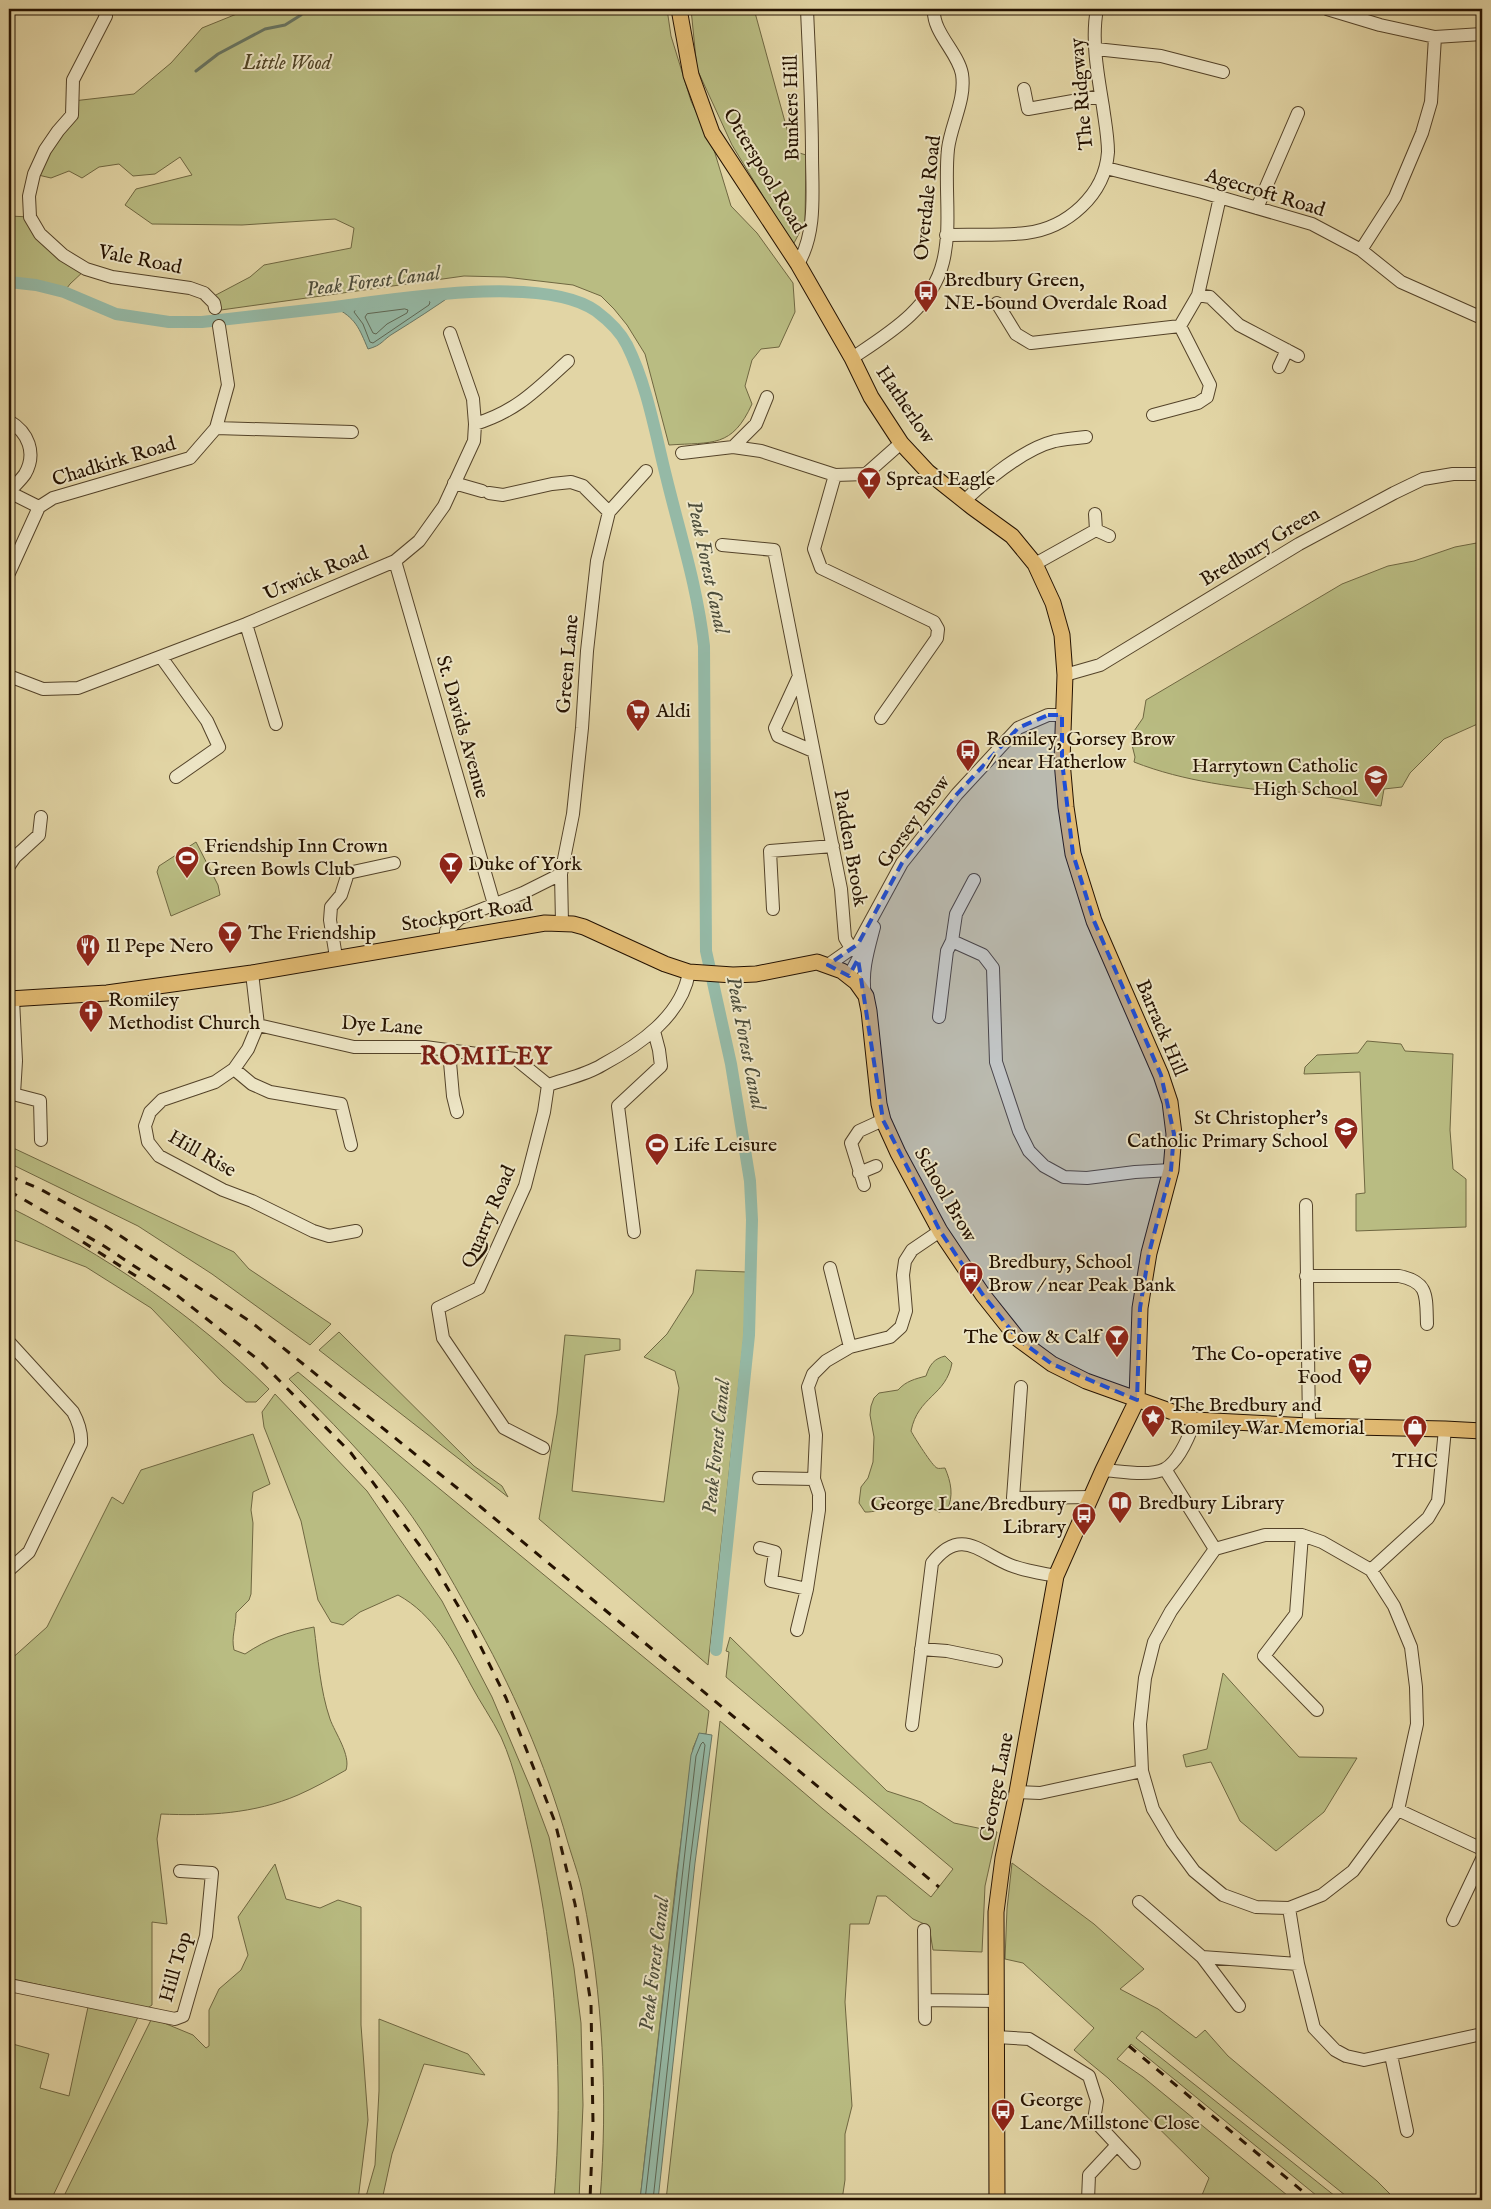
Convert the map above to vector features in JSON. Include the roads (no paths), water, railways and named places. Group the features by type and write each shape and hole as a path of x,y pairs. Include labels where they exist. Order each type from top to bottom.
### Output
{"main road":[{"name":"Otterspool Road","path":"679,9 691,75 712,133 798,264"},
{"name":"Hatherlow","path":"798,264 852,358 872,398 901,443 928,472 964,502 1012,536 1035,564 1053,603 1062,636 1065,675"},
{"name":"Barrack Hill","path":"1065,675 1062,715 1062,761 1073,854 1094,920 1161,1074 1167,1093 1174,1134 1171,1170 1149,1253 1140,1308 1137,1400"},
{"name":"Stockport Road","path":"11,999 107,993 252,973 527,924 562,923 584,927 665,964 692,972 733,975 756,974 803,963 817,962 828,965 856,982 866,996 869,1011"},
{"name":"School Brow","path":"869,1011 879,1104 883,1120 898,1153 940,1231 983,1295 1018,1339 1052,1364 1086,1381 1195,1420 1309,1426 1445,1428 1482,1431"},
{"name":"George Lane","path":"997,2200 996,1912 1003,1858 1017,1792 1056,1576 1103,1470 1137,1400"}],"street":[{"name":"Vale Road","path":"103,9 106,16 73,80 72,115 45,150 34,174 30,196 30,217 40,234 63,255 86,269 112,277 190,288 204,293 214,303 215,308"},
{"name":"Bunkers Hill","path":"798,264 804,254 812,219 812,117 807,9"},
{"name":"Overdale Road","path":"852,358 902,324 920,305 943,262 946,235 948,147 960,106 962,74 938,28 934,9"},
{"name":"The Ridgway","path":"946,235 1026,233 1049,227 1067,218 1083,206 1094,193 1106,168 1108,142 1096,49 1097,9"},
{"path":"1327,9 1380,25 1435,37 1482,34"},
{"path":"1361,250 1395,197 1422,133 1431,102 1435,37"},
{"path":"1096,49 1161,56 1224,72"},
{"path":"1024,89 1028,109 1101,96"},
{"path":"1257,208 1298,113"},
{"name":"Agecroft Road","path":"1106,168 1220,197 1312,224 1361,250 1401,282 1482,318"},
{"path":"1180,326 1198,294 1220,197"},
{"path":"1198,294 1210,297 1239,325 1292,353 1279,367"},
{"path":"997,303 1016,334 1031,344 1180,326"},
{"name":"Chadkirk Road","path":"9,573 39,507 53,498 190,458 216,428 228,384 219,326"},
{"path":"1153,415 1198,403 1207,398 1210,385 1180,326"},
{"name":"Urwick Road","path":"9,676 42,689 78,688 246,624 395,561 419,541 444,506 474,441 473,400 450,333"},
{"path":"475,424 496,418 518,406 568,361"},
{"path":"733,446 756,424 767,397"},
{"path":"9,421 19,426 29,439 31,453 25,474 9,492 39,507"},
{"path":"216,428 352,432"},
{"path":"964,502 987,480 1006,466 1034,451 1054,442 1086,437"},
{"path":"682,453 733,446 761,451 835,476 866,474 901,443"},
{"name":"Green Lane","path":"562,923 561,874 573,814 597,561 609,512 646,471"},
{"name":"Bredbury Green","path":"1065,675 1100,665 1299,544 1402,489 1423,479 1452,474 1482,474"},
{"path":"835,476 814,549 821,568 934,622 938,629 937,638 881,718"},
{"path":"454,483 503,496 552,484 571,482 583,486 609,512"},
{"path":"1095,514 1096,530"},
{"path":"1035,564 1096,530"},
{"path":"1096,530 1108,536"},
{"name":"Padden Brook","path":"722,546 774,550 841,889 845,938 852,950"},
{"name":"St. Davids Avenue","path":"395,561 494,904"},
{"path":"246,624 276,724"},
{"path":"161,657 207,721 219,747 176,777"},
{"path":"798,676 775,728 778,736 813,751"},
{"name":"Gorsey Brow","path":"828,965 852,950 863,937 902,863 956,794 1011,735 1018,728 1035,719 1048,715 1062,715"},
{"path":"9,866 15,857 39,835 41,817"},
{"path":"773,909 770,851 833,846"},
{"path":"336,957 330,920 331,907 341,895 348,873 394,863"},
{"path":"446,939 446,931 460,918 523,893 561,874"},
{"path":"939,1017 947,951 952,941 956,914 974,880"},
{"name":"Gorsey Brow","path":"866,996 862,980 877,912"},
{"name":"Gorsey Brow","path":"849,976 872,935"},
{"path":"952,941 983,955 992,968 996,1062 1019,1131 1034,1156 1044,1166 1064,1177 1087,1178 1171,1170"},
{"path":"548,1085 601,1066 654,1031 679,1001 692,972"},
{"path":"252,973 258,1025"},
{"path":"11,999 16,1061 12,1093 40,1101 41,1140"},
{"name":"Dye Lane","path":"258,1025 354,1047 425,1047 516,1059 548,1085"},
{"name":"Hill Rise","path":"258,1025 248,1050 234,1069 215,1082 162,1100 150,1112 145,1126 148,1142 160,1156 223,1190 252,1201 313,1231 329,1236 356,1231"},
{"path":"634,1232 618,1106 661,1066 660,1050 654,1031"},
{"path":"449,1051 452,1096 457,1112"},
{"path":"234,1069 252,1084 270,1092 342,1104 350,1144"},
{"name":"Quarry Road","path":"543,1448 504,1428 443,1338 438,1308 479,1288 525,1186 544,1112 548,1085"},
{"path":"864,1185 851,1143 859,1131 883,1120"},
{"path":"859,1173 876,1166"},
{"path":"1306,1205 1309,1426"},
{"path":"797,1630 807,1589 819,1510 819,1494 814,1479 816,1435 808,1387 814,1374 826,1361 850,1347 890,1337 901,1327 906,1311 903,1275 905,1261 912,1250 940,1231"},
{"path":"830,1268 850,1347"},
{"path":"1306,1276 1398,1276 1412,1279 1422,1286 1427,1324"},
{"path":"9,1342 73,1412 81,1430 81,1444 29,1552 9,1570"},
{"path":"1022,1387 1013,1498 1092,1497"},
{"path":"1103,1470 1143,1474 1165,1469 1188,1441 1195,1420"},
{"path":"1371,1570 1428,1518 1434,1509 1438,1501 1445,1428"},
{"path":"1165,1469 1215,1549"},
{"path":"760,1478 814,1479"},
{"path":"1265,1535 1302,1535 1329,1545 1371,1570 1394,1606 1411,1647 1416,1687 1417,1724 1398,1810 1353,1871 1322,1895 1289,1908 1256,1907 1222,1895 1194,1871 1172,1840 1154,1809 1142,1771 1140,1724 1144,1678 1154,1642 1170,1611 1215,1549 1265,1535"},
{"path":"1302,1535 1296,1614 1264,1656 1317,1710"},
{"path":"912,1725 932,1562 941,1552 954,1546 969,1544 983,1549 1011,1566 1056,1576"},
{"path":"760,1548 775,1552 772,1581 807,1589"},
{"path":"921,1649 996,1662"},
{"path":"1017,1792 1040,1794 1142,1771"},
{"path":"1398,1810 1482,1849"},
{"path":"1453,1920 1482,1859"},
{"name":"Hill Top","path":"9,1985 152,2014 175,2018 183,2016 206,1936 212,1873 180,1871"},
{"path":"1139,1902 1202,1957 1239,2006"},
{"path":"1289,1908 1298,1964 1314,2028 1335,2050 1346,2056 1364,2060 1482,2034"},
{"path":"924,1930 925,2019"},
{"path":"1202,1957 1298,1964"},
{"path":"925,2000 996,2001"},
{"path":"996,2037 1029,2039 1089,2076 1097,2101 1094,2120 1134,2164"},
{"path":"1391,2055 1407,2131"},
{"path":"1088,2200 1090,2175 1117,2145"}],"water":[{"path":"455,293 380,344 368,349 356,324 347,315 334,307 414,296"},
{"path":"699,1733 712,1735 695,1863 658,2200 640,2200 691,1755"}],"waterway":[{"path":"196,71 218,54 265,29 285,25 301,15 305,9"},
{"name":"Peak Forest Canal","path":"9,282 36,285 64,292 116,314 169,322 202,322 469,292 507,291 542,294 573,300 596,311 613,326 627,345 640,376 650,409 693,581 701,624 704,646 706,951 731,1064 750,1181 752,1220 749,1335 716,1650"}],"railway":[{"path":"9,1176 40,1189 101,1223 251,1322 482,1508 939,1887"},
{"path":"9,1191 104,1246 169,1289 261,1362 351,1453 432,1562 472,1629 506,1698 555,1822 575,1904 591,2004 593,2123 590,2200"},
{"path":"83,1242 142,1280"},
{"path":"1129,2046 1313,2200"}],"place":[{"name":"Bredbury Green, NE-bound Overdale Road","path":"926,313"},
{"name":"Spread Eagle","path":"869,500"},
{"name":"Aldi","path":"638,732"},
{"name":"Romiley, Gorsey Brow / near Hatherlow","path":"968,772"},
{"name":"Harrytown Catholic High School","path":"1376,798"},
{"name":"Friendship Inn Crown Green Bowls Club","path":"187,879"},
{"name":"Duke of York","path":"451,885"},
{"name":"The Friendship","path":"230,954"},
{"name":"Il Pepe Nero","path":"88,967"},
{"name":"Romiley Methodist Church","path":"91,1033"},
{"name":"St Christopher's Catholic Primary School","path":"1346,1150"},
{"name":"Life Leisure","path":"657,1166"},
{"name":"Bredbury, School Brow / near Peak Bank","path":"971,1295"},
{"name":"The Cow & Calf","path":"1117,1358"},
{"name":"The Co-operative Food","path":"1360,1386"},
{"name":"The Bredbury and Romiley War Memorial","path":"1153,1438"},
{"name":"THC","path":"1415,1448"},
{"name":"Bredbury Library","path":"1120,1524"},
{"name":"George Lane/Bredbury Library","path":"1084,1536"},
{"name":"George Lane/Millstone Close","path":"1003,2132"}],"district":[{"name":"ROMILEY","path":"486,1057"}],"park label":[{"name":"Little Wood","path":"287,63"}]}
